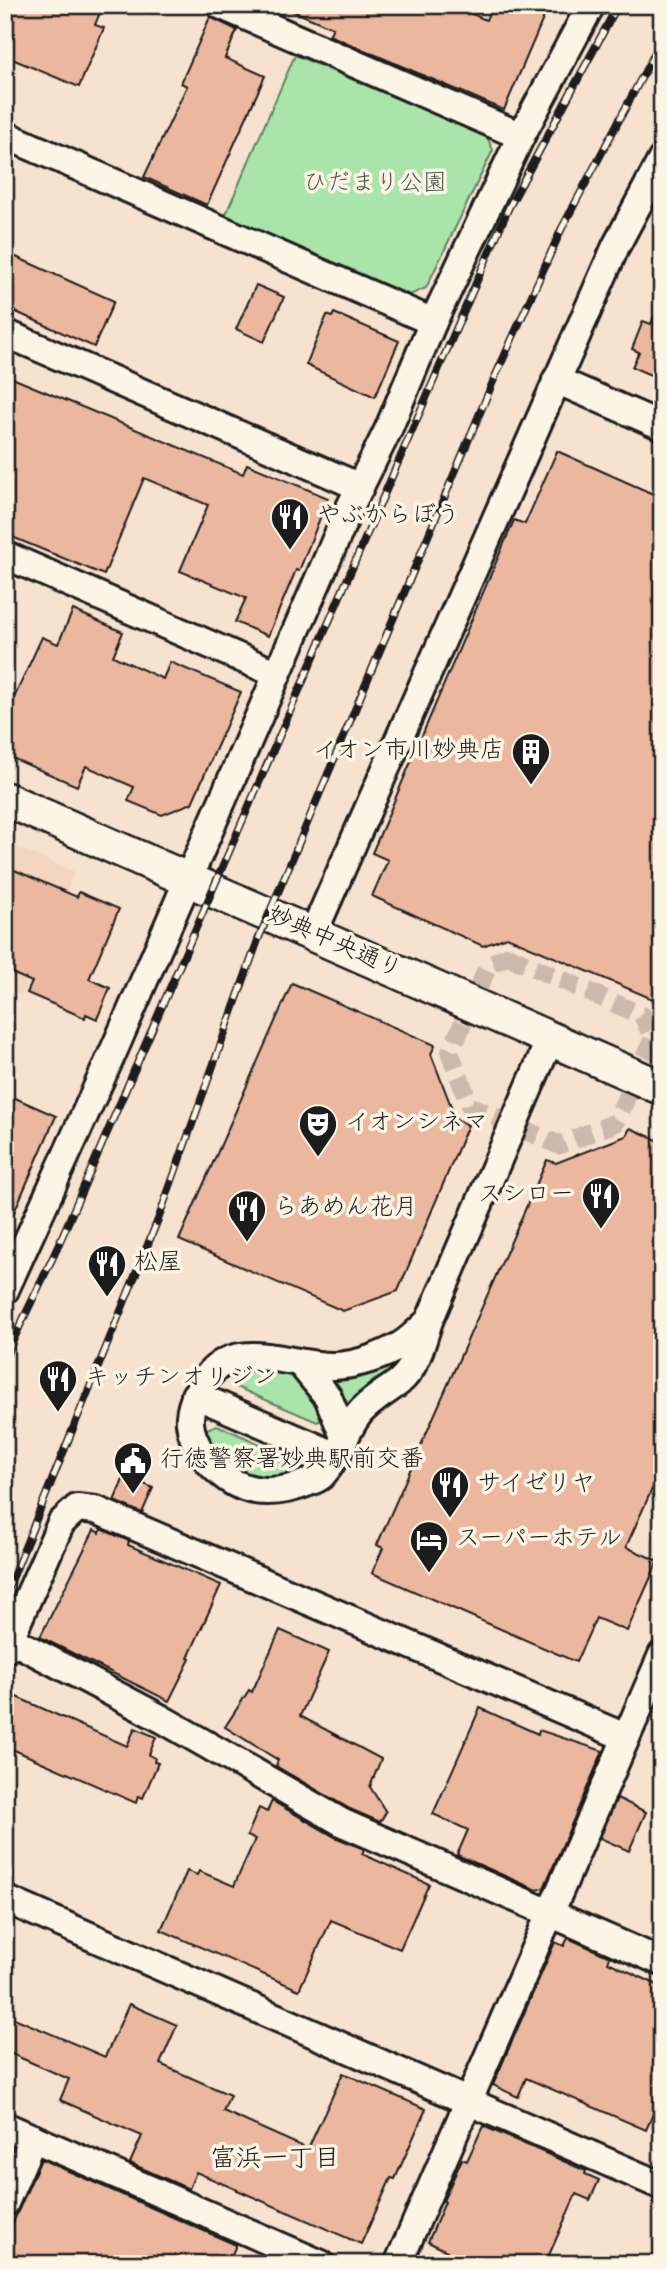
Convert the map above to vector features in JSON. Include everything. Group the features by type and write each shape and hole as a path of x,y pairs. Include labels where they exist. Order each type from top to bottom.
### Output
{"street":[{"path":"220,5 521,136"},
{"path":"5,1290 189,879 360,487 388,430 433,322 521,136 591,5"},
{"path":"5,135 433,322"},
{"path":"313,934 616,246 662,159"},
{"path":"5,333 360,487"},
{"path":"556,380 662,426"},
{"path":"5,555 277,674"},
{"name":"妙典中央通り","path":"5,799 662,1088"},
{"path":"429,1321 402,1344 368,1359 337,1366 301,1364 278,1357 251,1354 229,1361 209,1373 195,1395 190,1423 198,1446 211,1466 233,1483 255,1490 280,1492 320,1477 358,1416 376,1398 401,1380 414,1363 429,1321 550,1039"},
{"path":"301,1364 328,1396 341,1447"},
{"path":"195,1395 341,1447"},
{"path":"625,1737 96,1510 77,1507 61,1523 8,1645 162,1719 343,1823 662,1962"},
{"path":"398,2264 662,1655"},
{"path":"5,1899 662,2186"},
{"path":"5,2126 321,2264"},
{"path":"5,2203 33,2138"}],"shaded area":[{"path":"5,842 75,872 22,996 5,988"}],"green space":[{"name":"ひだまり公園","path":"295,55 487,137 493,150 426,288 410,295 225,216"},
{"path":"404,1356 393,1371 374,1380 358,1393 345,1413 323,1377"},
{"path":"249,1367 279,1369 298,1377 329,1417 317,1422 236,1387 231,1374"},
{"path":"217,1425 298,1461 302,1473 270,1481 259,1480 239,1472 214,1449 204,1430"}],"building":[{"path":"5,5 103,5 95,25 104,28 79,87 5,56"},
{"path":"279,5 451,5 486,20 492,5 549,5 504,110 329,35 333,28"},
{"path":"210,17 237,30 225,58 265,76 207,205 144,177 187,86 181,83"},
{"path":"5,252 114,301 94,347 5,307"},
{"path":"256,285 284,297 264,342 236,329"},
{"path":"662,299 662,380 632,367 639,352 632,349 643,321 651,324"},
{"path":"334,313 399,341 375,397 306,365 327,315 332,317"},
{"path":"5,375 243,474 247,464 328,498 299,571 296,570 268,636 235,622 246,598 180,571 208,505 144,478 104,575 5,534"},
{"name":"イオン市川妙典店","path":"557,451 662,498 662,1003 507,937 483,946 372,896 388,860 372,853 514,520 525,524"},
{"path":"73,610 123,632 113,656 163,679 170,662 241,692 192,803 162,815 128,801 134,787 86,766 77,786 5,755 5,694 14,698 42,637 58,644"},
{"path":"5,866 77,897 79,892 119,909 89,979 110,988 97,1019 86,1014 85,1018 27,993 32,982 5,970"},
{"path":"292,983 435,1045 431,1054 456,1119 468,1125 398,1291 343,1311 179,1240"},
{"path":"15,1098 56,1116 5,1233 5,1121"},
{"path":"630,1128 662,1142 662,1493 652,1489 626,1547 658,1561 627,1631 596,1618 576,1662 372,1573 383,1548 377,1545 547,1160 556,1163 626,1136"},
{"path":"125,1475 153,1488 142,1513 114,1501"},
{"path":"101,1529 129,1541 128,1545 221,1585 169,1701 40,1637 94,1530 100,1533"},
{"path":"280,1630 329,1652 300,1716 381,1759 370,1787 386,1812 380,1822 350,1809 276,1766 278,1760 225,1727 249,1690 252,1692"},
{"path":"12,1695 127,1746 135,1728 156,1737 149,1755 158,1763 143,1798 138,1796 136,1803 5,1746 5,1711"},
{"path":"480,1708 538,1734 539,1730 603,1751 544,1888 537,1890 457,1855 468,1830 433,1814"},
{"path":"617,1798 646,1812 629,1851 600,1838"},
{"path":"272,1801 335,1837 364,1849 362,1854 429,1884 400,1949 331,1920 299,1990 161,1930 187,1871 197,1875 199,1871 234,1886 255,1839 247,1836 259,1808 267,1812"},
{"path":"568,1938 610,1957 608,1962 662,1987 662,2094 646,2130 526,2078 518,2097 493,2085 555,1942 564,1946"},
{"path":"129,2004 177,2025 160,2064 230,2095 223,2111 308,2149 343,2073 426,2109 395,2179 391,2178 361,2244 196,2172 189,2189 130,2163 142,2136 60,2100 69,2079 5,2051 5,2014 105,2057"},
{"path":"483,2126 586,2171 585,2174 599,2180 590,2200 576,2194 545,2264 441,2264 447,2251 428,2242 462,2159 467,2161"},
{"path":"41,2159 236,2245 228,2264 5,2264 5,2241"}],"tunnel":[{"path":"508,956 643,1016 653,1039 615,1123 559,1145 470,1106 450,1053 489,964 508,956"}],"railway":[{"path":"5,1357 54,1255 509,207 618,5"},
{"path":"5,1596 159,1217 258,940 495,377 562,228 662,39"}],"place":[{"name":"やぶからぼう","path":"290,551"},
{"name":"イオン市川妙典店","path":"531,786"},
{"name":"イオンシネマ","path":"318,1158"},
{"name":"スシロー","path":"601,1230"},
{"name":"らあめん花月","path":"247,1243"},
{"name":"松屋","path":"107,1298"},
{"name":"キッチンオリジン","path":"58,1413"},
{"name":"行徳警察署妙典駅前交番","path":"133,1495"},
{"name":"サイゼリヤ","path":"450,1519"},
{"name":"スーパーホテル","path":"429,1574"}],"district":[{"name":"富浜一丁目","path":"275,2160"}]}
